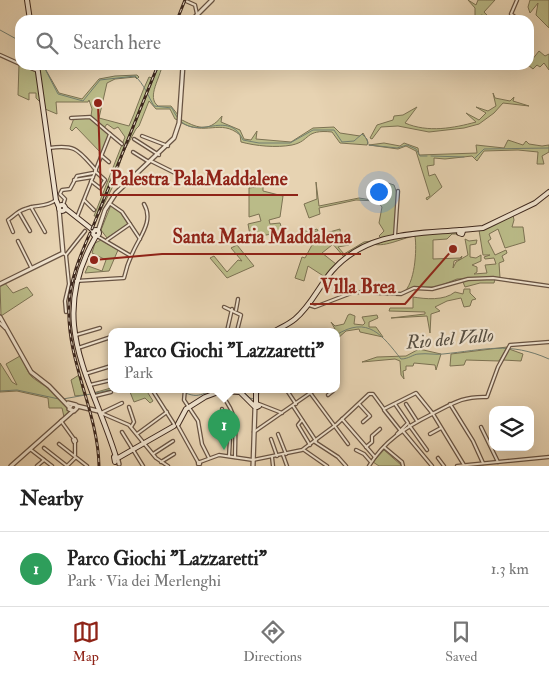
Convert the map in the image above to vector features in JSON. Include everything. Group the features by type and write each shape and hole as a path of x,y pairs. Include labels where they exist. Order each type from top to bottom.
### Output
{"main road":[{"path":"27,0 29,15"},
{"path":"38,71 56,200 61,208 96,233"},
{"path":"280,328 295,319 308,305 334,269 357,249 370,242 430,231 453,230 461,232 478,230 531,206 549,192"},
{"path":"56,194 61,208 96,233"},
{"path":"96,233 76,281 73,305 78,348 84,374 114,450 116,462 132,450 176,425 184,410 207,396 217,393"},
{"path":"241,393 249,401 256,403 256,393"}],"street":[{"path":"186,1 194,5 197,14 212,0"},
{"path":"512,15 511,14 517,0"},
{"path":"0,55 15,61"},
{"path":"131,256 96,233 109,203 134,174 159,155 174,138 179,120 183,70"},
{"path":"70,118 90,117 122,144"},
{"path":"76,217 110,134"},
{"path":"142,136 168,146"},
{"path":"134,139 159,155"},
{"path":"49,148 69,146 75,148 105,180 100,188 91,181"},
{"path":"133,152 150,162 177,172 187,179"},
{"path":"102,156 109,162"},
{"path":"66,312 65,302 69,284 64,254 61,208 65,199 61,191 70,189 77,176 95,171"},
{"path":"74,180 93,177"},
{"path":"395,237 398,191"},
{"path":"13,232 8,220 19,212 31,207 43,207 56,200"},
{"path":"84,200 94,210"},
{"path":"109,203 122,212 140,239"},
{"path":"76,281 124,278 131,256 148,220 144,204"},
{"path":"31,207 45,232"},
{"path":"19,212 30,231"},
{"path":"106,241 130,224"},
{"path":"0,284 64,254 85,231"},
{"path":"18,241 32,268"},
{"path":"308,305 315,307 354,292 401,294 414,288 432,288 468,279 501,279 549,286"},
{"path":"236,310 238,299"},
{"path":"224,307 236,310 241,316 238,328"},
{"path":"229,328 232,309"},
{"path":"0,317 31,372 73,408 99,412 131,427 153,454 168,466"},
{"path":"0,323 7,329"},
{"path":"76,335 100,328"},
{"path":"78,348 108,338"},
{"path":"401,430 459,399 487,397 498,367 509,347 549,342"},
{"path":"84,374 108,367"},
{"path":"88,386 108,381"},
{"path":"92,395 108,392"},
{"path":"154,393 199,464"},
{"path":"185,393 184,400 199,426 202,444 209,458"},
{"path":"223,393 223,397 229,403 235,418 235,457"},
{"path":"289,393 296,404"},
{"path":"194,466 219,455 253,460 284,455 303,449 316,442 372,393 384,410 432,466"},
{"path":"254,432 310,394 348,444"},
{"path":"384,410 416,394 432,414 464,465"},
{"path":"99,412 122,403"},
{"path":"253,466 256,403 282,413"},
{"path":"359,403 370,416 363,422"},
{"path":"369,466 374,457 408,423 395,404"},
{"path":"406,404 417,421"},
{"path":"450,404 474,441 485,464"},
{"path":"293,406 316,442 338,457 346,466"},
{"path":"129,407 134,422 131,427"},
{"path":"11,466 60,421 68,416 73,408"},
{"path":"222,408 230,439 229,456"},
{"path":"136,434 167,412"},
{"path":"342,419 374,457"},
{"path":"302,420 298,425 310,445"},
{"path":"44,448 67,466 75,457 75,442 77,440 74,439 60,421"},
{"path":"409,425 428,450"},
{"path":"481,427 498,462"},
{"path":"430,434 441,428"},
{"path":"366,447 372,442 372,436 380,429"},
{"path":"122,432 143,466"},
{"path":"278,434 287,466"},
{"path":"272,439 277,456"},
{"path":"153,454 173,441"},
{"path":"59,444 87,466"},
{"path":"30,448 52,466"},
{"path":"384,448 402,462 403,466"},
{"path":"303,449 327,466"},
{"path":"356,450 364,454 371,463"},
{"path":"161,462 174,454"},
{"path":"272,457 273,466"},
{"path":"457,466 549,457"},
{"path":"438,458 444,466"},
{"path":"36,466 44,460"}],"green space":[{"path":"468,0 476,5 478,0 495,0 484,12 487,15 475,15 475,8"},
{"path":"530,0 549,0 549,28 536,15 538,3 530,13 528,7"},
{"path":"539,51 545,56 549,54 549,70 544,63 540,67 537,65 534,68 534,57"},
{"path":"19,70 36,72 42,104 36,98 36,93 29,93 29,100 18,95"},
{"path":"39,70 46,70 59,93 82,99 99,79 137,75 139,77 137,79 135,77 115,79 107,83 99,118 129,126 143,89 149,77 152,78 96,216 94,216 125,137 118,127 114,129 107,124 104,128 110,133 102,154 76,127 72,131 70,129 74,118 88,117 103,127 91,116 92,109 89,100 88,102 56,102 57,114 45,109"},
{"path":"157,70 161,70 153,97 158,106 171,106 178,115 178,120 175,119 170,109 156,109 149,101 125,150"},
{"path":"493,93 495,98 510,101 514,97 513,101 529,106 503,103 494,113 479,124 464,128 429,132 398,126 381,127 372,139 370,138 377,125 393,120 394,116 403,115 417,107 405,123 432,129 450,128 476,122 466,113 479,120 486,113 476,107 488,111 496,106"},
{"path":"222,116 221,122 240,130 244,139 251,140 257,131 256,139 291,142 313,128 334,127 340,133 360,136 363,133 368,142 367,145 340,143 332,132 317,132 292,145 260,145 241,142 240,135 233,130 219,127 198,128 180,122 180,119 197,126 207,127 217,122"},
{"path":"508,140 523,145 526,141 529,144 549,145 549,152 542,156 544,164 537,164 538,152 518,150 484,151 477,161 472,156 445,159 434,158 434,165 427,166 429,176 435,174 442,187 427,200 426,198 430,196 416,151 406,146 398,149 369,145 384,143 400,146 404,143 418,148 419,155 477,153 476,145 504,148"},
{"path":"122,157 113,186 98,216"},
{"path":"316,182 319,206 359,198 385,202 388,183 394,185 398,196 394,235 381,238 379,236 384,231 379,223 382,207 377,201 356,200 319,208 320,214 309,218 304,204 317,199"},
{"path":"263,186 263,191 283,196 280,217 269,220 270,224 280,223 283,232 250,235 248,224 261,221 259,214 249,217 249,188"},
{"path":"111,205 121,213 128,224 107,238 101,230"},
{"path":"513,215 512,227 523,227 525,242 505,248 498,229 489,234 491,239 488,241 495,255 506,250 507,253 502,256 504,261 499,263 500,278 457,279 437,287 415,287 403,293 407,289 413,275 416,250 415,236 381,245 370,243 426,232 455,232 458,234 452,234 447,239 433,240 433,259 460,258 462,256 461,259 454,261 453,268 456,262 468,255 465,239 469,241 477,240 476,244 470,245 470,257 476,258 481,255 481,261 472,265 477,267 477,272 474,274 487,273 485,265 496,264 494,258 485,259 484,257 490,255 483,255 479,230"},
{"path":"299,229 309,232 317,229 318,231 311,233 323,237 323,230 326,233 340,229 341,240 349,240 349,245 338,247 344,254 364,242 372,241 344,257 331,242"},
{"path":"312,237 328,241 332,245 322,253 336,264 325,277 308,266 304,281 295,278 302,257 305,258 312,245 309,243"},
{"path":"101,240 118,250 109,271 85,273 88,266 102,271 106,260 92,253 95,243"},
{"path":"237,245 254,266 227,278 210,258 214,256 227,272 238,260 242,261 231,248"},
{"path":"467,279 495,279 494,283 480,283 465,287 463,282 460,282 442,287"},
{"path":"4,282 13,293 27,287 33,295 1,316 0,285"},
{"path":"464,289 470,289 470,293 476,299 472,300 470,306 464,307 461,298 447,301 435,307 440,311 431,314 430,333 427,316 391,318 425,314 425,312 389,311 390,308 413,308 413,297 440,298 455,292 463,294"},
{"path":"348,315 355,316 354,324 363,325 365,323 362,317 377,315 378,318 369,322 369,327 376,327 383,337 360,332 359,329 346,331 340,336 340,328 334,328 331,322 335,326 344,324"},
{"path":"507,347 499,361 466,360 464,365 450,366 451,354"},
{"path":"419,349 441,354 436,370 435,365 414,363 413,366 406,366 406,370 403,371 404,379 401,375 400,361 395,359 362,362 377,357 406,356"},
{"path":"509,349 523,354 521,361 503,360"},
{"path":"20,356 32,377 64,401 69,412 64,417 62,408 49,408 48,398 17,391 0,392 0,363 12,382 17,385 6,364"},
{"path":"79,375 84,395 75,396 71,380"},
{"path":"108,389 108,392 94,395 93,393"},
{"path":"130,393 148,393 153,401 150,403 145,398 134,402"},
{"path":"384,450 402,466 379,466 373,462"}],"waterway":[{"path":"0,30 15,38"},
{"path":"46,70 58,94 83,101 100,80 135,76 154,106 172,108 180,120 189,126 198,128 218,125 227,126 236,130 243,140 259,143 290,143 313,130 334,130 342,142 354,141 362,134 367,139 368,144"},
{"path":"369,145 397,148 407,145 416,149 420,156 427,156"},
{"path":"475,158 484,149 549,148"},
{"path":"431,156 464,157"},
{"name":"Rio del Vallo","path":"340,333 357,327 366,327 373,330 387,342 401,359 417,354 440,354 496,348 521,350 549,359"},
{"name":"Rio del Vallo","path":"0,391 17,390 59,399"},
{"name":"Rio del Vallo","path":"95,393 108,391"},
{"name":"Rio del Vallo","path":"186,393 193,395 206,393"},
{"name":"Rio del Vallo","path":"245,393 254,399"},
{"name":"Rio del Vallo","path":"258,397 259,393"},
{"name":"Rio del Vallo","path":"63,399 91,394"}],"railway":[{"path":"179,15 185,0"},
{"path":"92,229 156,70"},
{"path":"90,233 73,277 69,305 69,325 72,346 93,425 99,466"}],"place":[{"name":"Palestra PalaMaddalene","path":"98,103"},
{"name":"Villa Brea","path":"453,249"},
{"name":"Santa Maria Maddalena","path":"94,260"},
{"name":"Parco Giochi \"Lazzaretti\"","path":"224,450"}]}
